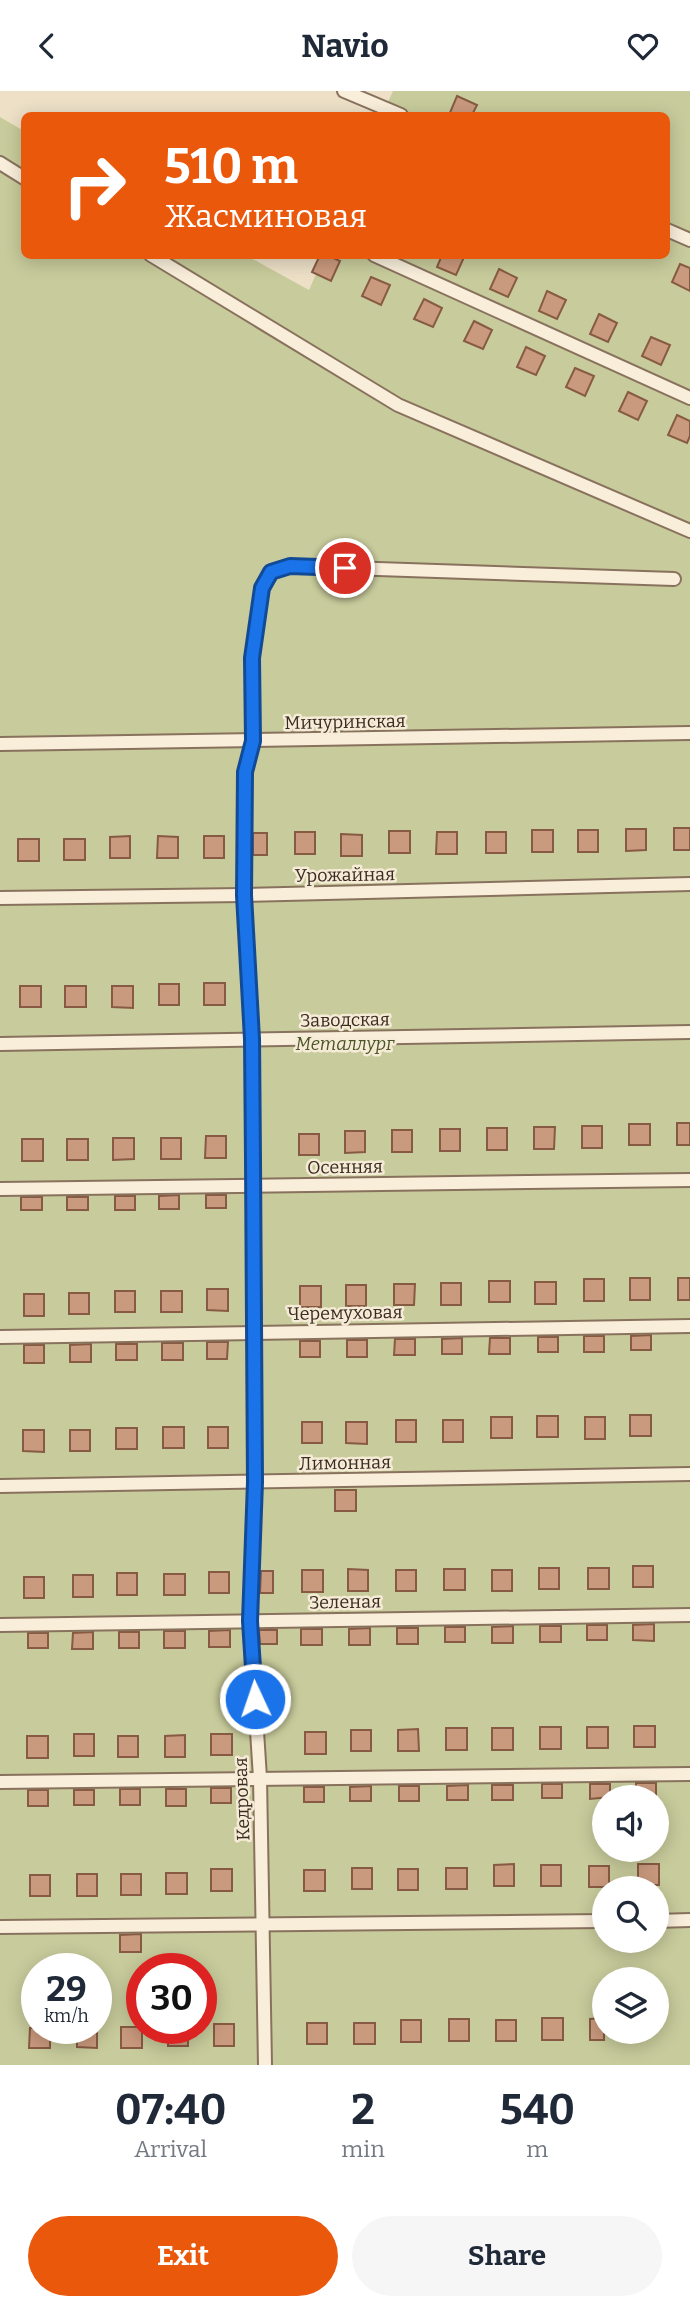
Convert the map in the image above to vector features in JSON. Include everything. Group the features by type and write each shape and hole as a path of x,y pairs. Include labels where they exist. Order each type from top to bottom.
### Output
{"street":[{"path":"344,91 394,112"},
{"path":"0,163 21,176"},
{"path":"670,231 690,240"},
{"path":"158,259 398,405 690,531"},
{"path":"383,259 690,398"},
{"name":"Кедровая","path":"265,2065 260,1778 250,1621 255,1482 252,1039 244,895 245,772 253,741 252,658 262,588 271,572 290,566 674,579"},
{"name":"Мичуринская","path":"0,744 690,733"},
{"name":"Урожайная","path":"0,898 690,884"},
{"name":"Заводская","path":"0,1044 690,1032"},
{"name":"Осенняя","path":"0,1189 690,1180"},
{"name":"Черемуховая","path":"0,1337 690,1326"},
{"name":"Лимонная","path":"0,1486 690,1474"},
{"name":"Зеленая","path":"0,1625 690,1615"},
{"path":"0,1782 690,1775"},
{"path":"669,1921 690,1920"},
{"path":"0,1927 592,1921"}],"green space":[{"name":"Металлург","path":"393,91 690,91 690,2065 0,2065 0,117 21,129 21,259 252,259 309,290 323,259 670,259 670,112 383,112"}],"building":[{"path":"457,96 477,105 474,112 450,112"},
{"path":"318,259 340,261 331,281 312,272"},
{"path":"440,259 463,259 456,275 437,267"},
{"path":"680,264 690,268 690,291 672,282"},
{"path":"499,269 517,278 508,297 490,289"},
{"path":"371,277 390,285 381,305 362,296"},
{"path":"547,291 566,300 557,319 539,311"},
{"path":"424,299 442,308 433,327 414,319"},
{"path":"599,314 617,323 608,342 590,334"},
{"path":"474,321 492,330 483,349 464,341"},
{"path":"651,337 670,345 661,365 642,356"},
{"path":"526,347 545,356 536,375 517,367"},
{"path":"575,368 594,376 585,396 566,387"},
{"path":"628,392 647,401 638,420 619,411"},
{"path":"677,415 690,421 687,443 668,435"},
{"path":"674,828 690,828 690,850 674,850"},
{"path":"626,829 646,829 646,850 626,851"},
{"path":"532,830 553,830 553,852 532,852"},
{"path":"578,830 598,830 598,852 578,852"},
{"path":"389,831 410,831 410,853 389,853"},
{"path":"295,832 315,832 315,854 295,854"},
{"path":"437,832 457,832 457,854 436,854"},
{"path":"486,832 506,832 506,853 486,853"},
{"path":"253,833 267,833 267,855 253,855"},
{"path":"341,834 362,835 362,856 341,856"},
{"path":"130,836 130,858 110,858 110,837"},
{"path":"158,836 178,837 178,858 157,858"},
{"path":"204,836 224,836 224,858 204,858"},
{"path":"18,839 39,839 39,861 18,861"},
{"path":"64,839 85,839 85,860 64,860"},
{"path":"204,983 225,983 225,1005 204,1005"},
{"path":"159,984 179,984 179,1005 159,1005"},
{"path":"20,986 41,986 41,1007 20,1007"},
{"path":"65,986 86,986 86,1007 65,1007"},
{"path":"112,986 133,986 133,1008 112,1007"},
{"path":"677,1123 690,1123 690,1145 677,1145"},
{"path":"629,1124 650,1124 650,1145 629,1145"},
{"path":"582,1126 602,1126 602,1148 582,1148"},
{"path":"534,1127 555,1127 554,1149 534,1149"},
{"path":"487,1128 507,1128 507,1150 487,1150"},
{"path":"440,1129 460,1129 460,1151 440,1151"},
{"path":"392,1130 412,1130 412,1152 392,1152"},
{"path":"345,1131 365,1131 365,1152 345,1153"},
{"path":"299,1134 319,1134 319,1155 299,1155"},
{"path":"206,1136 226,1136 226,1158 205,1158"},
{"path":"113,1138 134,1138 134,1159 113,1160"},
{"path":"161,1138 181,1138 181,1159 161,1159"},
{"path":"22,1139 43,1139 43,1161 22,1161"},
{"path":"67,1139 88,1139 88,1160 67,1160"},
{"path":"179,1195 179,1209 159,1209 159,1196"},
{"path":"206,1195 226,1195 226,1208 206,1208"},
{"path":"115,1196 135,1196 135,1210 115,1210"},
{"path":"21,1197 42,1197 42,1210 21,1210"},
{"path":"67,1197 88,1197 88,1210 67,1210"},
{"path":"630,1278 650,1278 650,1300 630,1300"},
{"path":"678,1278 690,1278 690,1300 678,1300"},
{"path":"584,1279 604,1279 604,1301 584,1301"},
{"path":"489,1281 510,1281 510,1302 489,1302"},
{"path":"535,1282 556,1282 556,1304 535,1304"},
{"path":"441,1283 461,1283 461,1305 441,1305"},
{"path":"394,1284 415,1284 414,1305 394,1305"},
{"path":"346,1285 366,1285 366,1306 346,1306"},
{"path":"300,1286 321,1286 321,1307 300,1307"},
{"path":"207,1289 228,1289 228,1311 207,1310"},
{"path":"115,1291 135,1291 135,1312 115,1312"},
{"path":"161,1291 182,1291 182,1312 161,1312"},
{"path":"69,1293 89,1293 89,1314 69,1314"},
{"path":"24,1294 44,1294 44,1316 24,1316"},
{"path":"651,1335 651,1350 631,1350 631,1336"},
{"path":"584,1336 604,1336 604,1352 584,1352"},
{"path":"538,1337 558,1337 558,1352 538,1352"},
{"path":"462,1338 462,1354 442,1354 442,1339"},
{"path":"490,1338 510,1338 510,1354 489,1354"},
{"path":"395,1339 415,1339 415,1355 394,1355"},
{"path":"347,1340 367,1340 367,1357 347,1357"},
{"path":"300,1341 320,1341 320,1357 300,1357"},
{"path":"207,1342 228,1342 227,1359 207,1359"},
{"path":"162,1343 183,1343 183,1360 162,1360"},
{"path":"91,1344 91,1362 70,1362 70,1345"},
{"path":"116,1344 137,1344 137,1360 116,1360"},
{"path":"24,1345 44,1345 44,1363 24,1363"},
{"path":"630,1415 651,1415 651,1436 630,1436"},
{"path":"537,1416 558,1416 558,1437 537,1437"},
{"path":"491,1417 512,1417 512,1438 491,1438"},
{"path":"585,1417 605,1417 605,1439 585,1439"},
{"path":"396,1420 416,1420 416,1442 396,1442"},
{"path":"443,1420 463,1420 463,1442 443,1442"},
{"path":"302,1422 322,1422 322,1443 302,1443"},
{"path":"346,1422 367,1422 367,1444 346,1443"},
{"path":"163,1427 184,1427 184,1448 163,1448"},
{"path":"208,1427 228,1427 228,1448 208,1448"},
{"path":"116,1428 137,1428 137,1449 116,1449"},
{"path":"23,1430 44,1430 44,1452 23,1451"},
{"path":"70,1430 90,1430 90,1451 70,1451"},
{"path":"335,1490 356,1490 356,1511 335,1511"},
{"path":"633,1566 653,1566 653,1587 633,1587"},
{"path":"539,1568 559,1568 559,1589 539,1589"},
{"path":"588,1568 609,1568 609,1589 588,1589"},
{"path":"348,1569 368,1570 368,1591 348,1591"},
{"path":"444,1569 465,1569 465,1590 444,1590"},
{"path":"302,1570 323,1570 323,1592 302,1592"},
{"path":"396,1570 416,1570 416,1591 396,1591"},
{"path":"492,1570 512,1570 512,1591 492,1591"},
{"path":"261,1571 273,1571 273,1593 260,1593"},
{"path":"209,1572 229,1572 229,1593 209,1593"},
{"path":"117,1573 137,1573 137,1595 117,1595"},
{"path":"164,1574 185,1574 185,1595 164,1595"},
{"path":"73,1575 93,1575 93,1597 73,1597"},
{"path":"24,1577 44,1577 44,1598 24,1598"},
{"path":"654,1624 654,1641 633,1640 633,1625"},
{"path":"587,1625 607,1625 607,1640 587,1640"},
{"path":"513,1626 513,1643 492,1643 492,1627"},
{"path":"540,1626 561,1626 561,1642 540,1642"},
{"path":"445,1627 465,1627 465,1642 445,1642"},
{"path":"370,1628 370,1645 349,1645 349,1629"},
{"path":"397,1628 418,1628 418,1644 397,1644"},
{"path":"301,1629 322,1629 322,1645 301,1645"},
{"path":"230,1630 230,1647 209,1647 209,1631"},
{"path":"259,1630 277,1630 277,1644 260,1644"},
{"path":"164,1631 185,1631 185,1648 164,1648"},
{"path":"93,1632 93,1649 72,1649 73,1633"},
{"path":"119,1632 139,1632 139,1648 119,1648"},
{"path":"28,1633 48,1633 48,1648 28,1648"},
{"path":"634,1726 655,1726 655,1747 634,1747"},
{"path":"540,1727 561,1727 561,1749 540,1749"},
{"path":"587,1727 608,1727 608,1748 587,1748"},
{"path":"446,1728 467,1728 467,1750 446,1750"},
{"path":"492,1728 513,1728 513,1750 492,1750"},
{"path":"418,1729 419,1751 398,1751 398,1730"},
{"path":"351,1730 371,1730 371,1751 351,1751"},
{"path":"305,1732 326,1732 326,1754 305,1754"},
{"path":"74,1734 94,1734 94,1756 74,1756"},
{"path":"211,1734 232,1734 232,1755 211,1755"},
{"path":"185,1735 185,1757 165,1757 165,1736"},
{"path":"27,1736 48,1736 48,1758 27,1758"},
{"path":"118,1736 138,1736 138,1757 118,1757"},
{"path":"636,1783 656,1783 656,1785"},
{"path":"542,1784 562,1784 562,1798 542,1798"},
{"path":"590,1784 610,1784 592,1785 590,1799"},
{"path":"468,1785 468,1800 447,1800 447,1786"},
{"path":"492,1785 513,1785 513,1800 492,1800"},
{"path":"371,1786 371,1801 350,1801 350,1787"},
{"path":"399,1786 419,1786 419,1801 399,1801"},
{"path":"304,1787 324,1787 324,1802 304,1802"},
{"path":"211,1788 231,1788 231,1803 211,1803"},
{"path":"120,1789 140,1789 140,1805 120,1805"},
{"path":"166,1789 186,1789 186,1806 166,1806"},
{"path":"28,1790 48,1790 48,1806 28,1806"},
{"path":"74,1790 94,1790 94,1805 74,1805"},
{"path":"514,1864 514,1886 494,1886 494,1865"},
{"path":"638,1864 659,1864 659,1876 638,1876"},
{"path":"541,1865 561,1865 561,1886 541,1886"},
{"path":"589,1866 609,1866 609,1876 592,1876 592,1887 589,1887"},
{"path":"352,1868 372,1868 372,1889 352,1889"},
{"path":"446,1868 467,1868 467,1889 446,1889"},
{"path":"211,1869 232,1869 232,1891 211,1891"},
{"path":"398,1869 418,1869 418,1890 398,1890"},
{"path":"304,1870 325,1870 325,1891 304,1891"},
{"path":"166,1873 187,1873 187,1894 166,1894"},
{"path":"77,1874 97,1874 97,1896 77,1896"},
{"path":"121,1874 141,1874 141,1895 121,1895"},
{"path":"30,1875 50,1875 50,1896 30,1896"},
{"path":"141,1934 141,1952 120,1952 120,1935"},
{"path":"542,2018 563,2018 563,2040 542,2040"},
{"path":"449,2019 469,2019 469,2041 449,2041"},
{"path":"592,2019 592,2040 590,2040"},
{"path":"401,2020 421,2020 421,2042 401,2042"},
{"path":"496,2020 516,2020 516,2041 496,2041"},
{"path":"307,2023 327,2023 327,2044 307,2044"},
{"path":"354,2023 375,2023 375,2044 354,2044"},
{"path":"217,2024 234,2024 234,2046 214,2046 217,2044"},
{"path":"121,2027 126,2027 126,2044 142,2044 142,2048 121,2048"},
{"path":"29,2044 50,2044 50,2048 29,2048"},
{"path":"77,2044 97,2044 97,2048 77,2047"},
{"path":"168,2044 188,2044 188,2046"}],"route":[{"path":"255,1699 250,1621 255,1482 252,1039 244,895 245,772 253,741 252,658 262,588 271,572 290,566 345,568"}]}
